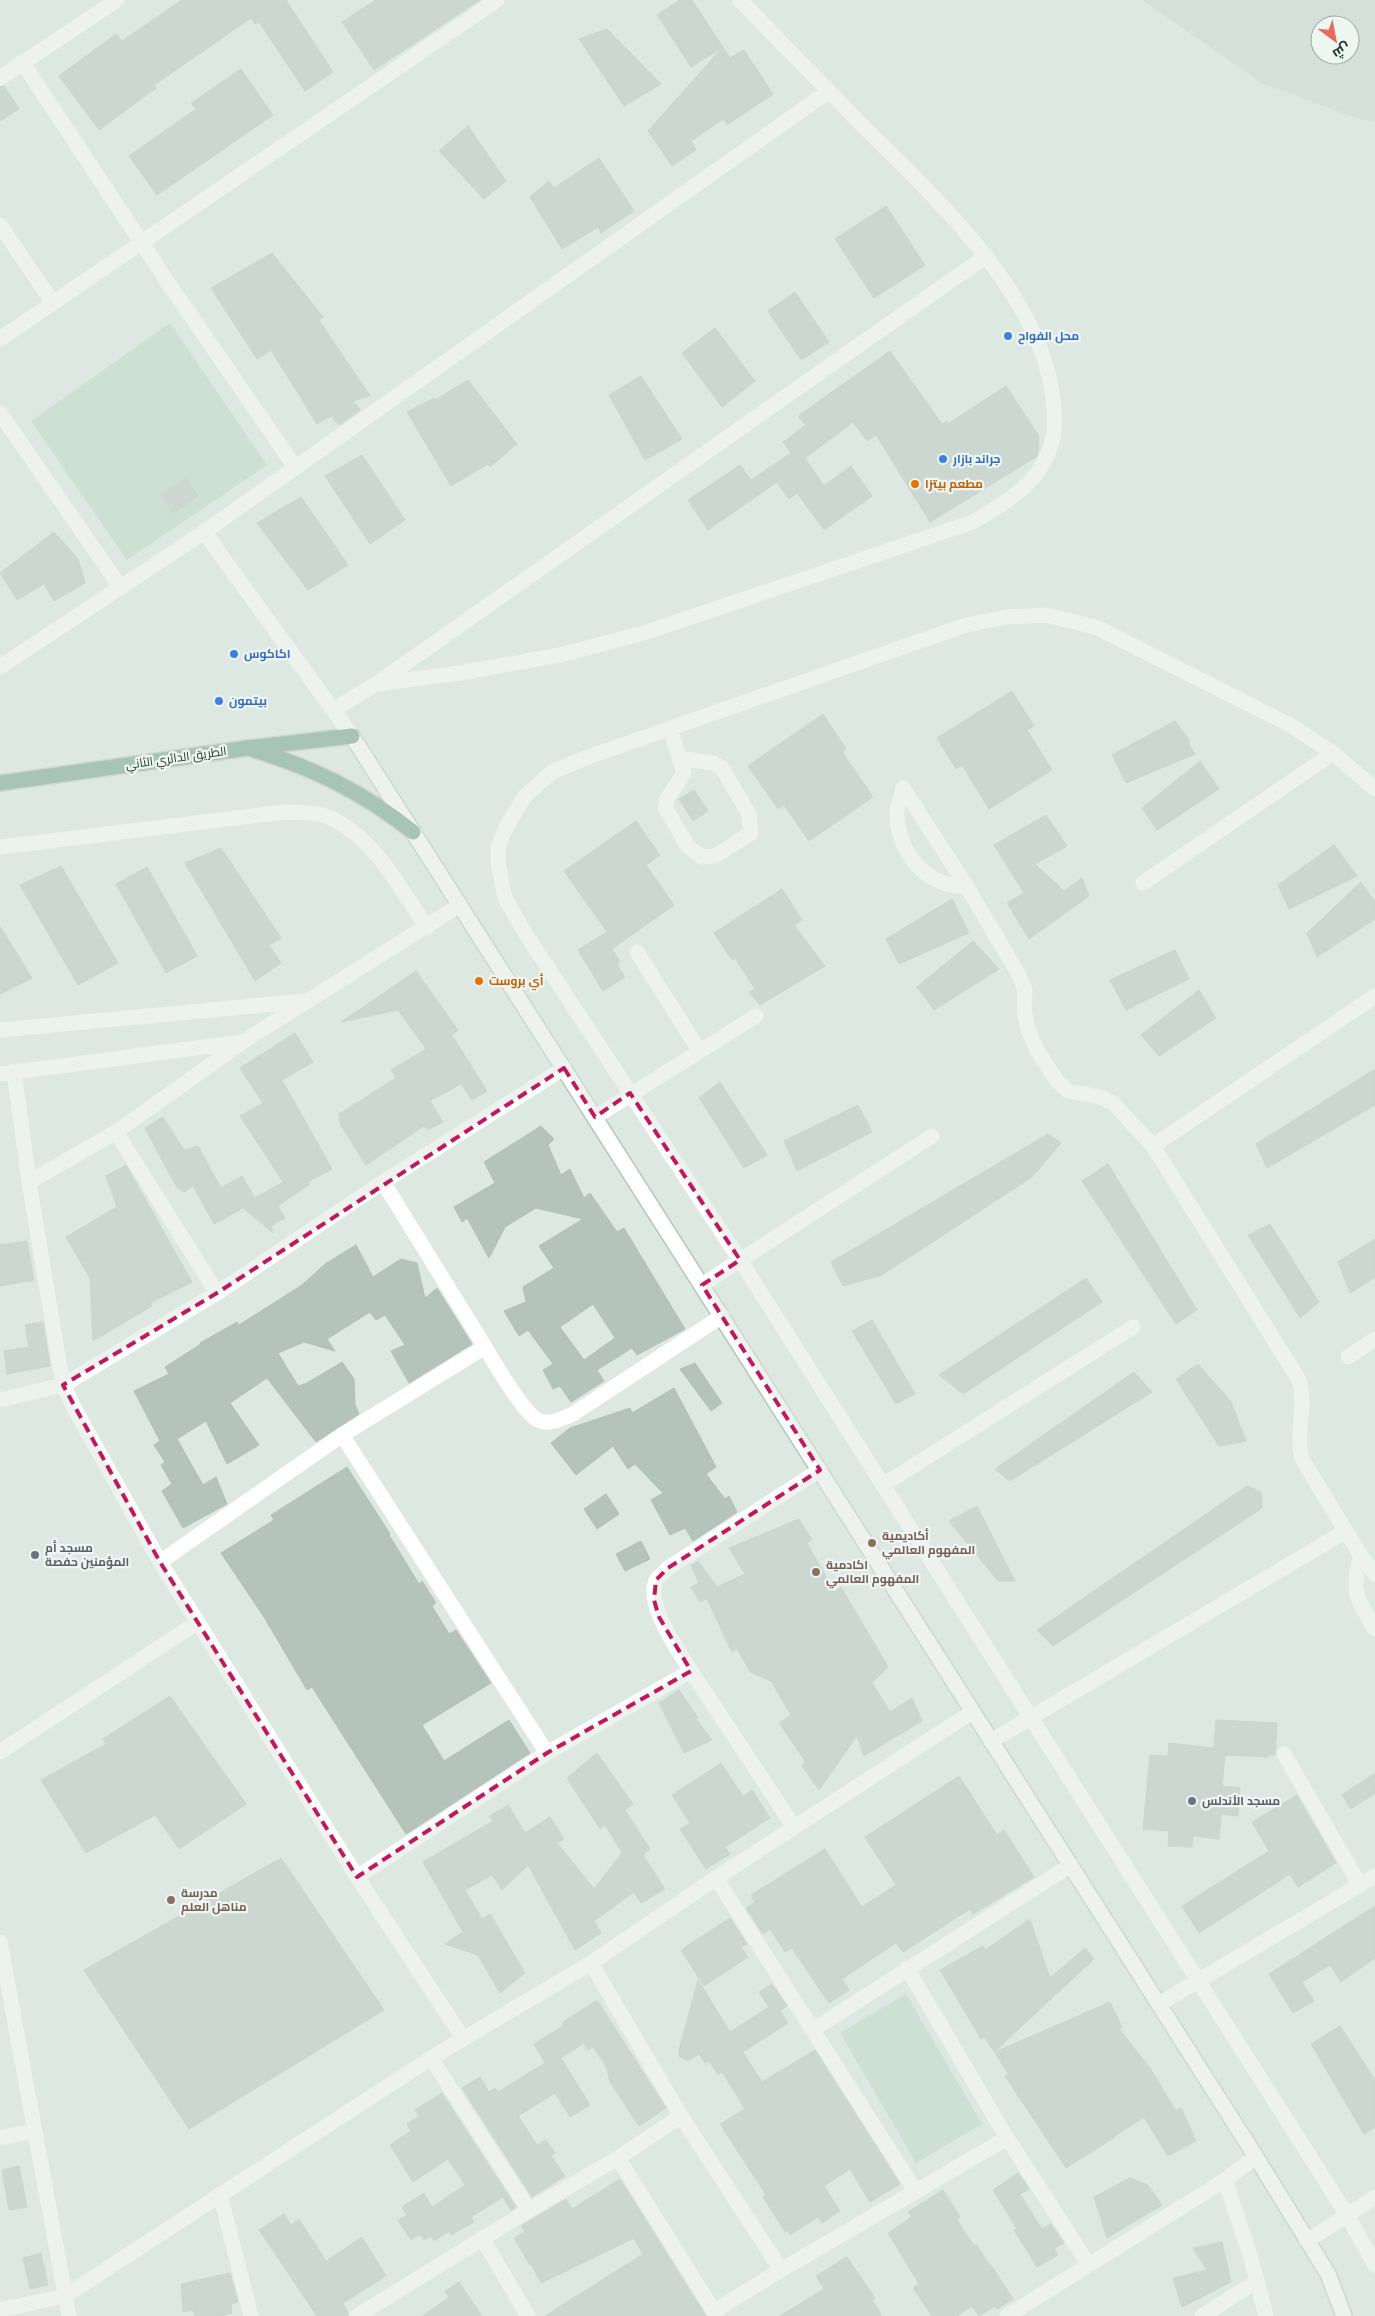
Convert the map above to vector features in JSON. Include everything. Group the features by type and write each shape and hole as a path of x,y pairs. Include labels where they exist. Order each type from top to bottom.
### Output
{"main road":[{"name":"الطريق الدائري الثاني","path":"0,783 248,748 352,736"},
{"path":"248,748 296,763 332,779 390,814 413,832"}],"street":[{"path":"0,78 117,0"},
{"path":"0,339 497,0"},
{"path":"376,684 460,673 560,655 644,633 973,522 1007,502 1033,478 1049,454 1053,440 1055,419 1047,366 1037,342 1010,290 986,256 937,200 740,0"},
{"path":"22,62 142,243 296,467"},
{"path":"0,667 204,532 829,92"},
{"path":"0,225 53,303"},
{"path":"333,710 376,684 986,256"},
{"path":"0,413 121,588"},
{"path":"204,532 352,736 460,904 1256,2157 1328,2274 1344,2316"},
{"path":"1375,789 1333,753 1290,725 1098,628 1047,615 1006,617 966,625 670,728 552,772 525,796 506,827 498,847 498,863 505,898 525,933 740,1260 1198,1982 1348,2214 1375,2265"},
{"path":"670,728 684,773 667,799 665,807 688,847 702,857 715,856 751,833 749,814 722,768 712,763 680,758"},
{"path":"1142,884 1333,753"},
{"path":"967,887 944,883 924,872 908,855 899,834 898,810 903,788 967,887 1023,983 1024,1015 1028,1030 1037,1050 1057,1081 1068,1091 1100,1097 1113,1102 1153,1146 1299,1380 1302,1390 1299,1443 1302,1459 1361,1556 1375,1574"},
{"path":"0,847 284,812 322,815 348,828 372,851 395,879 427,928"},
{"path":"29,1182 116,1132 244,1041 427,928 460,904"},
{"path":"637,952 699,1050"},
{"path":"1153,1146 1375,996"},
{"path":"0,1030 308,1001"},
{"path":"595,1117 630,1093 756,1016"},
{"path":"244,1041 7,1072 29,1182 63,1385 160,1562 357,1877 463,2038"},
{"path":"0,1400 63,1385 216,1293 383,1182 564,1068"},
{"path":"116,1132 216,1293"},
{"path":"702,1285 932,1136"},
{"path":"383,1182 485,1348 527,1412 539,1421 556,1422 573,1414 722,1316"},
{"path":"883,1485 1133,1327"},
{"path":"1348,1357 1375,1339"},
{"path":"160,1562 342,1435 485,1348"},
{"path":"342,1435 547,1753"},
{"path":"794,1827 691,1671 659,1617 654,1600 656,1580 668,1568 820,1470"},
{"path":"991,1741 1030,1716 1346,1532"},
{"path":"1361,1556 1355,1576 1357,1599 1375,1629"},
{"path":"0,1752 198,1622"},
{"path":"357,1877 547,1753 691,1671"},
{"path":"0,2310 65,2296 431,2058 590,1963 716,1878 972,1712"},
{"path":"1284,1754 1360,1885"},
{"path":"814,2029 1071,1865"},
{"path":"1159,2004 1375,1876"},
{"path":"716,1878 814,2029 916,2192"},
{"path":"0,1942 69,2316"},
{"path":"590,1963 681,2116 781,2270"},
{"path":"907,1968 1007,2138 1089,2265"},
{"path":"431,2058 529,2210"},
{"path":"357,2316 482,2238 618,2158 681,2116"},
{"path":"0,2138 34,2130"},
{"path":"618,2158 716,2313 781,2270 1007,2138"},
{"path":"1007,2316 1224,2180 1256,2157"},
{"path":"1224,2180 1252,2258 1266,2316"},
{"path":"220,2194 251,2316"},
{"path":"1307,2241 1375,2197"},
{"path":"482,2238 528,2316"},
{"path":"1202,2316 1257,2281"}],"highlighted area":[{"path":"564,1068 595,1117 630,1093 740,1260 702,1285 820,1470 668,1568 656,1580 654,1600 659,1617 691,1671 547,1753 357,1877 160,1562 63,1385 217,1293"}],"shaded area":[{"path":"1142,0 1375,0 1375,121 1362,120 1263,84"}],"green space":[{"path":"170,323 267,465 127,560 31,421"},
{"path":"906,1994 982,2124 916,2163 840,2033"}],"building":[{"path":"182,0 286,0 333,72 305,91 259,22 255,24 251,18 154,85 156,88 99,130 59,76 116,34 122,41"},
{"path":"376,0 480,0 374,70 342,22"},
{"path":"680,0 692,0 730,58 744,50 773,94 727,125 723,119 691,141 696,150 672,166 648,131 722,48 691,67 657,15"},
{"path":"607,29 661,84 624,106 579,39"},
{"path":"241,69 273,115 157,195 129,156 196,109 191,103"},
{"path":"4,86 19,109 0,121 0,87"},
{"path":"468,126 506,181 484,199 439,151"},
{"path":"599,158 634,211 601,233 598,227 562,249 530,197 549,181 554,188"},
{"path":"886,206 925,265 874,298 835,239"},
{"path":"272,253 323,317 319,320 370,396 353,401 360,410 339,425 331,416 317,424 271,350 257,359 211,288"},
{"path":"795,292 829,342 801,360 768,311"},
{"path":"715,328 755,381 722,407 682,353"},
{"path":"890,351 942,424 947,421 948,424 1006,386 1039,436 1036,457 930,522 876,435 867,441 853,422 805,458 824,486 851,466 872,496 824,530 797,493 789,499 777,482 708,530 688,500 740,465 751,480 791,453 783,442 806,425 798,416"},
{"path":"641,376 682,439 645,460 609,395"},
{"path":"468,380 517,444 490,467 488,464 451,486 407,412 434,398 435,400"},
{"path":"362,455 405,520 370,544 325,476"},
{"path":"186,478 198,496 173,513 161,495"},
{"path":"301,497 348,565 308,590 257,523"},
{"path":"54,532 78,559 85,583 54,601 44,584 17,600 0,573"},
{"path":"1012,691 1034,726 1027,730 1052,770 989,809 962,765 956,769 937,738"},
{"path":"823,714 846,749 842,752 873,797 809,841 784,805 778,809 748,766"},
{"path":"1175,721 1190,741 1188,743 1195,754 1126,783 1112,755"},
{"path":"1200,761 1219,789 1157,830 1142,808"},
{"path":"694,790 708,811 693,821 679,799"},
{"path":"1046,815 1067,846 1035,864 1064,891 1082,878 1089,896 1029,939 1007,903 1024,893 994,845"},
{"path":"636,821 660,855 646,865 674,905 612,949 620,962 617,964 625,977 603,991 578,950 607,932 564,871"},
{"path":"1334,845 1357,876 1289,909 1278,885"},
{"path":"221,848 281,938 269,945 281,963 255,981 185,863"},
{"path":"61,866 118,963 78,985 20,885"},
{"path":"147,867 197,956 166,973 116,884"},
{"path":"1361,882 1375,902 1375,919 1317,957 1307,933"},
{"path":"782,889 802,920 794,925 825,966 760,1005 749,992 755,989 735,958 732,960 714,933"},
{"path":"952,899 969,933 899,964 886,939"},
{"path":"0,926 32,978 0,994"},
{"path":"973,941 999,969 934,1010 917,987"},
{"path":"1175,950 1189,979 1126,1010 1110,980"},
{"path":"416,971 458,1030 452,1035 487,1091 472,1100 461,1084 430,1101 443,1122 428,1130 424,1126 366,1165 340,1124 339,1114 396,1078 391,1070 426,1049 398,1010 341,1022"},
{"path":"1199,990 1216,1018 1159,1056 1141,1035"},
{"path":"295,1033 313,1062 282,1080 332,1169 308,1182 310,1184 278,1206 285,1218 271,1226 273,1233 243,1208 214,1224 193,1186 184,1192 176,1186 145,1128 163,1117 184,1150 198,1146 221,1188 242,1176 255,1198 283,1182 240,1116 263,1103 240,1068"},
{"path":"1375,1069 1375,1105 1267,1168 1256,1144"},
{"path":"720,1082 767,1155 744,1168 699,1098"},
{"path":"858,1105 872,1132 797,1171 784,1141"},
{"path":"541,1126 554,1139 548,1145 561,1175 570,1169 584,1198 590,1193 617,1232 624,1228 685,1329 637,1355 632,1348 597,1370 604,1381 571,1402 560,1386 553,1389 543,1370 553,1364 528,1330 519,1336 504,1311 526,1302 523,1287 554,1268 539,1246 583,1219 536,1208 505,1227 489,1258 467,1218 462,1222 454,1207 495,1183 484,1162","holes":["593,1304 615,1338 584,1360 560,1327"]},
{"path":"1048,1134 1061,1143 1032,1177 882,1275 843,1286 831,1262"},
{"path":"1108,1164 1197,1310 1176,1324 1082,1181"},
{"path":"126,1165 192,1282 150,1303 152,1306 93,1341 90,1278 66,1237 117,1207 106,1176"},
{"path":"1270,1224 1319,1302 1300,1318 1248,1235"},
{"path":"1375,1239 1375,1277 1350,1293 1338,1262"},
{"path":"27,1241 34,1280 0,1286 0,1245"},
{"path":"356,1245 373,1277 401,1259 417,1263 425,1298 437,1288 472,1344 409,1383 391,1351 405,1345 385,1315 376,1320 370,1312 327,1339 335,1351 304,1342 278,1353 298,1386 307,1383 342,1362 354,1379 355,1405 359,1414 316,1442 267,1378 230,1403 259,1445 227,1464 206,1421 177,1439 203,1485 216,1477 227,1504 183,1528 162,1491 172,1484 161,1465 165,1462 154,1445 160,1441 134,1391 169,1374 165,1367 200,1343 237,1322 239,1325 302,1285 325,1264"},
{"path":"1086,1278 1102,1302 963,1394 939,1375"},
{"path":"872,1320 915,1394 896,1404 852,1331"},
{"path":"43,1322 50,1366 7,1374 4,1351 29,1347 25,1325"},
{"path":"695,1363 722,1403 711,1411 680,1369"},
{"path":"1198,1364 1231,1402 1246,1441 1219,1446 1176,1379"},
{"path":"1134,1372 1152,1392 1010,1481 995,1469"},
{"path":"674,1388 716,1467 706,1474 725,1499 729,1496 737,1512 693,1541 685,1528 670,1535 651,1500 663,1493 635,1464 628,1469 613,1446 576,1475 551,1443 570,1428 630,1408 632,1413"},
{"path":"347,1467 390,1534 419,1584 422,1581 436,1603 432,1606 449,1634 456,1630 491,1683 422,1725 444,1761 509,1720 530,1753 406,1834 312,1687 307,1690 264,1617 221,1553 274,1520 271,1515"},
{"path":"1247,1486 1261,1492 1262,1508 1053,1646 1037,1630"},
{"path":"606,1494 619,1514 597,1529 584,1509"},
{"path":"977,1506 1015,1581 998,1581 949,1521"},
{"path":"799,1519 812,1540 807,1543 835,1592 841,1587 888,1667 872,1683 890,1712 912,1698 922,1721 864,1756 857,1736 819,1790 802,1766 805,1761 779,1723 791,1715 771,1681 750,1672 737,1648 732,1652 707,1599 700,1602 691,1587 699,1583 691,1565 698,1561 717,1587 745,1574 729,1548"},
{"path":"641,1541 650,1559 625,1571 616,1554"},
{"path":"679,1690 698,1718 696,1719 712,1740 684,1753 659,1703"},
{"path":"170,1696 246,1804 179,1849 155,1815 86,1853 41,1780 106,1744 103,1739"},
{"name":"مسجد الأندلس","path":"1216,1720 1277,1723 1275,1755 1268,1755 1268,1757 1225,1755 1222,1786 1240,1788 1238,1816 1221,1814 1219,1839 1193,1836 1192,1847 1168,1846 1169,1831 1143,1829 1150,1755 1168,1756 1169,1743 1214,1748"},
{"path":"597,1753 633,1804 625,1810 650,1849 643,1855 665,1889 641,1903 634,1892 594,1921 601,1933 575,1950 528,1865 502,1890 492,1875 465,1890 482,1919 490,1914 525,1973 500,1993 478,1955 445,1944 463,1932 423,1862 493,1821 490,1816 508,1805 525,1833 550,1817 564,1839 557,1843 594,1889 622,1853 605,1825 600,1829 567,1778"},
{"path":"721,1763 743,1796 752,1790 770,1818 725,1847 730,1854 706,1869 680,1829 690,1823 672,1795"},
{"path":"1375,1773 1375,1793 1351,1809 1342,1795"},
{"path":"959,1776 997,1835 1004,1830 1034,1877 973,1914 970,1909 903,1952 896,1943 842,1979 849,1990 829,2003 792,1948 785,1952 770,1929 763,1934 746,1908 755,1902 751,1895 825,1849 862,1907 896,1885 865,1837"},
{"path":"1297,1795 1336,1863 1298,1887 1290,1874 1199,1933 1182,1906 1269,1851 1252,1822"},
{"path":"281,1858 384,2010 189,2129 84,1970"},
{"path":"1375,1906 1375,1958 1341,1982 1330,1965 1302,1982 1314,2001 1293,2013 1269,1974"},
{"path":"730,1918 747,1944 741,1947 748,1957 704,1986 681,1950"},
{"path":"1030,1919 1050,1978 1085,1948 1094,1959 994,2052 985,2037 981,2039 940,1970 983,1946 985,1950"},
{"path":"698,1980 730,2032 769,2007 759,1992 772,1984 787,2006 780,2011 788,2023 743,2052 762,2082 815,2050 900,2184 870,2202 850,2169 824,2186 840,2211 822,2223 818,2217 790,2235 787,2230 785,2232 763,2197 766,2195 720,2124 745,2109 722,2072 718,2075 709,2061 705,2063 699,2054 687,2061 679,2056"},
{"path":"597,2000 666,2108 639,2126 610,2082 606,2066 593,2047 588,2050 584,2043 561,2058 590,2105 570,2117 555,2093 518,2116 537,2145 546,2140 555,2153 551,2156 565,2176 532,2197 462,2088 480,2077 489,2092 495,2088 498,2092 545,2063 534,2044 563,2026 562,2023"},
{"path":"1110,2002 1122,2027 1119,2029 1150,2068 1176,2111 1181,2108 1196,2141 1168,2156 1144,2117 1066,2168 1005,2076 1008,2074 995,2052"},
{"path":"1340,2026 1375,2080 1375,2127 1364,2134 1311,2044"},
{"path":"442,2093 516,2207 511,2210 503,2197 471,2217 474,2222 451,2235 449,2231 434,2241 431,2236 424,2240 420,2234 411,2240 398,2220 407,2215 402,2207 424,2193 432,2207 465,2185 448,2159 413,2182 390,2145 411,2131 407,2124 419,2116 415,2110"},
{"path":"19,2166 27,2207 9,2210 2,2170"},
{"path":"1018,2173 1029,2189 1020,2194 1042,2229 1051,2224 1064,2243 1054,2248 1058,2255 1037,2267 1014,2230 1017,2229 993,2190"},
{"path":"1130,2178 1148,2185 1162,2205 1107,2238 1094,2197"},
{"path":"620,2179 706,2316 545,2316 643,2254 634,2238 541,2283 514,2238 525,2232 521,2226 566,2199 572,2209"},
{"path":"943,2190 960,2217 957,2220 974,2246 976,2244 991,2265 1013,2299 997,2309 995,2306 979,2316 972,2306 957,2316 932,2316 913,2288 919,2284 888,2233 912,2217 908,2212"},
{"path":"284,2214 291,2225 299,2219 326,2261 362,2237 386,2276 343,2303 348,2316 317,2316 259,2230"},
{"path":"1222,2242 1231,2282 1182,2307 1173,2278 1207,2270 1193,2248"},
{"path":"41,2253 48,2285 30,2289 23,2258"},
{"path":"847,2257 875,2298 872,2300 882,2316 780,2316 824,2289 816,2276"},
{"path":"230,2273 238,2302 231,2304 232,2313 221,2316 195,2316 193,2310 183,2312 181,2284"},
{"path":"459,2282 482,2316 422,2316 449,2298 445,2291"}],"place":[{"name":"محل الفواح","path":"1008,336"},
{"name":"جراند بازار","path":"943,459"},
{"name":"مطعم بيتزا","path":"915,484"},
{"name":"اكاكوس","path":"234,654"},
{"name":"بيتمون","path":"219,701"},
{"name":"أي بروست","path":"479,981"},
{"name":"أكاديمية المفهوم العالمي","path":"872,1543"},
{"name":"مسجد أم المؤمنين حفصة","path":"35,1555"},
{"name":"اكادمية المفهوم العالمي","path":"816,1572"},
{"name":"مسجد الأندلس","path":"1192,1801"},
{"name":"مدرسة مناهل العلم","path":"171,1900"}]}
